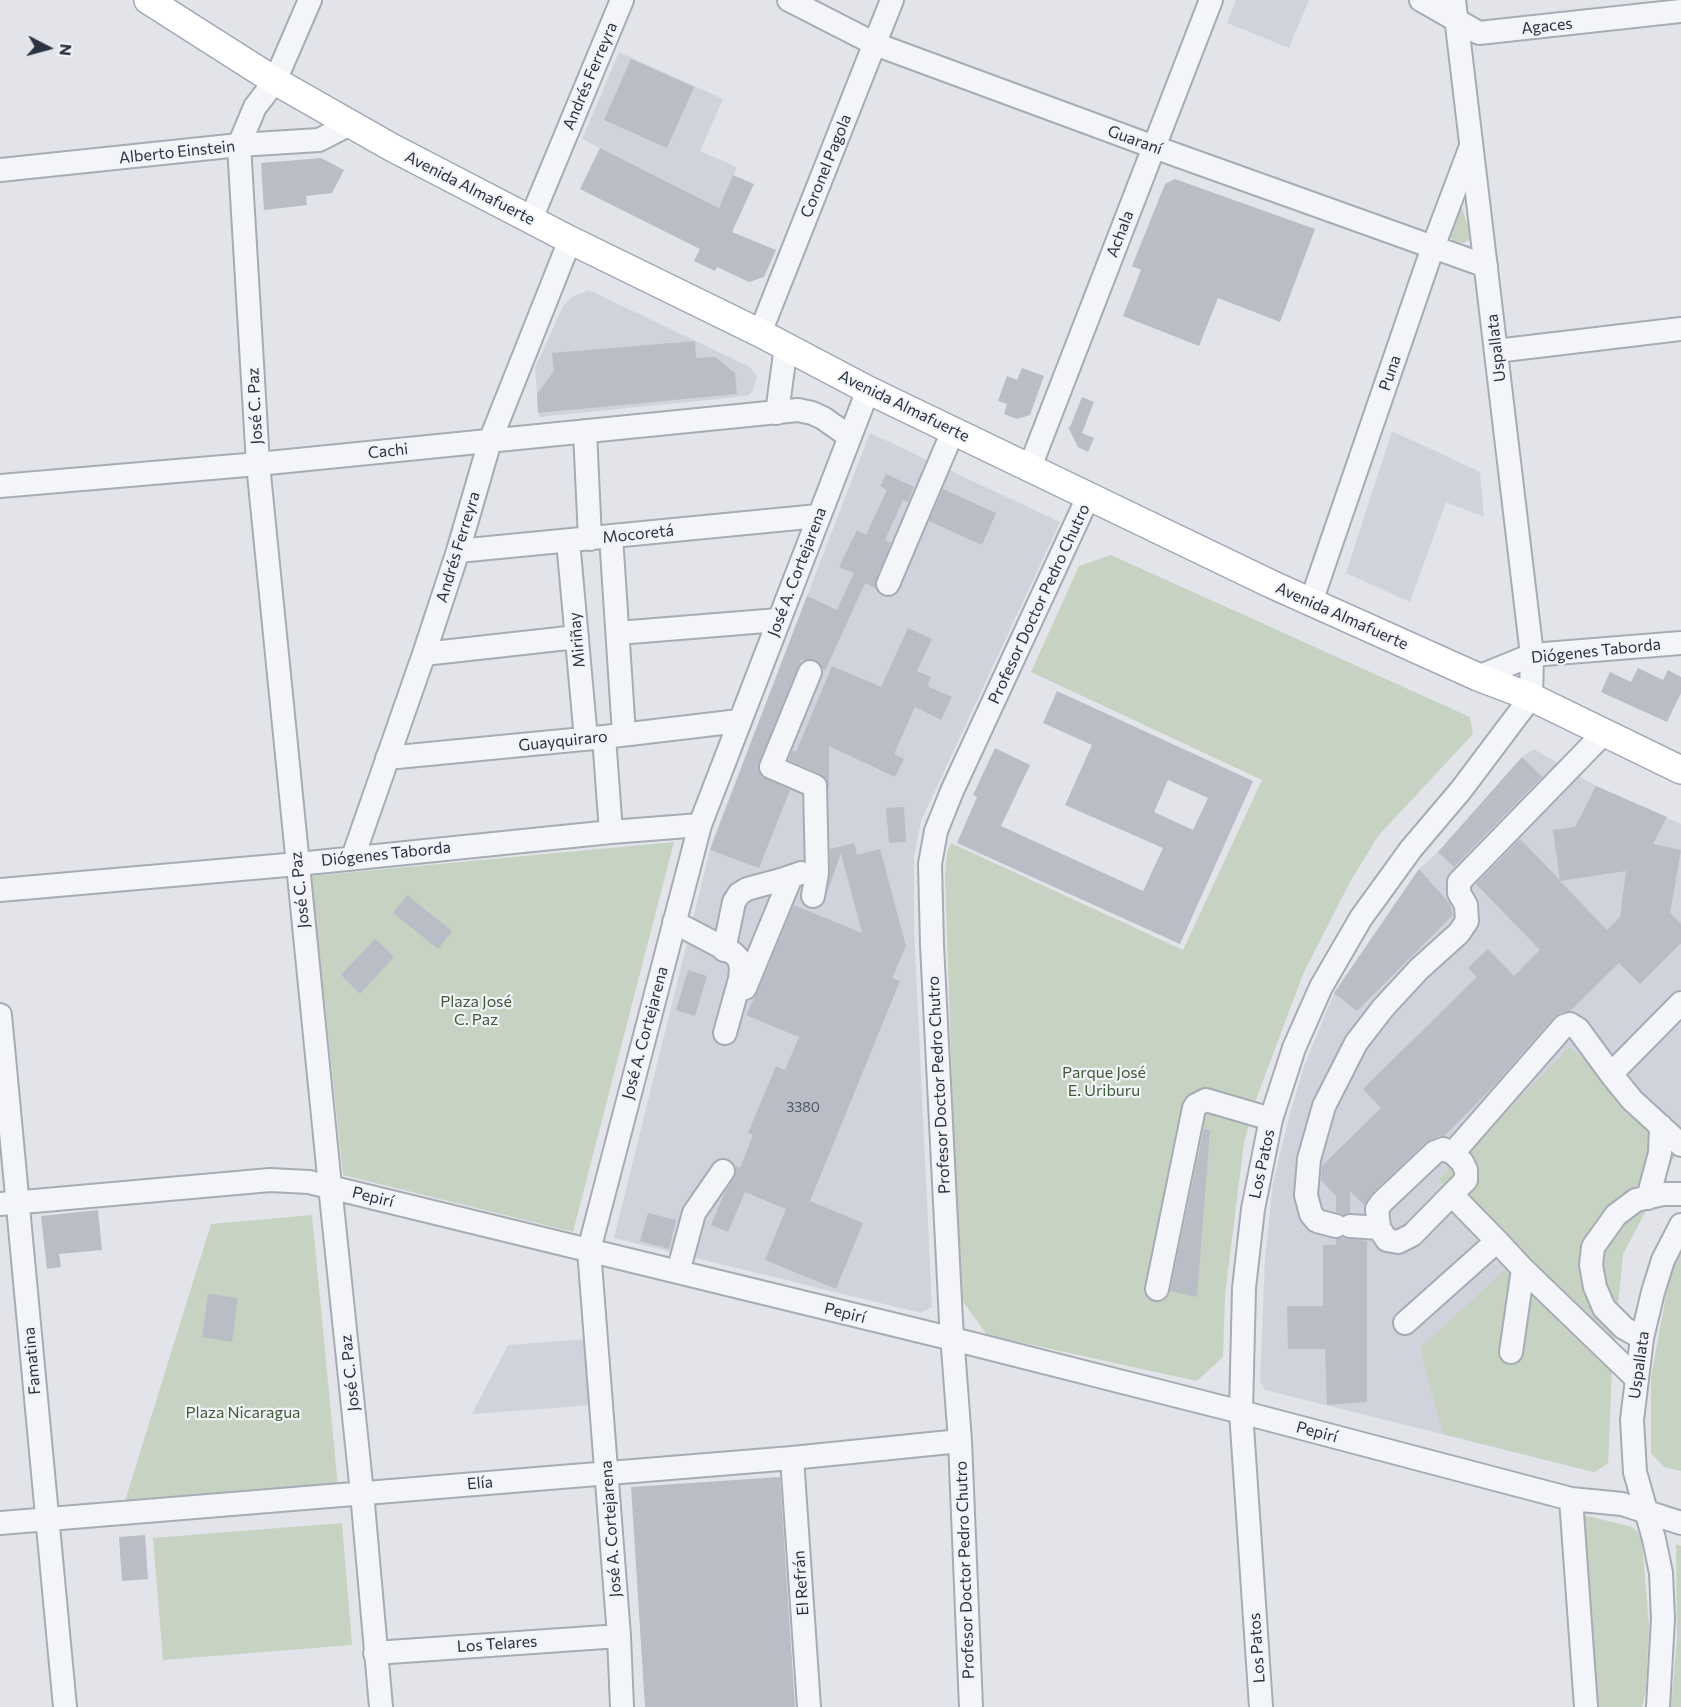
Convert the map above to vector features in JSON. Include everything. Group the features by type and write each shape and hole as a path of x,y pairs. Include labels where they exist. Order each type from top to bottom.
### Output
{"main road":[{"name":"Avenida Almafuerte","path":"148,0 274,81 350,124 570,240 786,346 868,390 1311,602 1479,677 1531,697 1681,770"}],"street":[{"name":"José C. Paz","path":"310,0 274,81 255,107 239,145 258,464 362,1493 381,1707"},
{"name":"Andrés Ferreyra","path":"531,219 622,0"},
{"name":"Guaraní","path":"789,0 875,44 1486,266"},
{"name":"Coronel Pagola","path":"760,333 892,0"},
{"name":"Achala","path":"1030,467 1210,0"},
{"name":"Agaces","path":"1421,0 1455,10 1479,33 1681,10"},
{"name":"Uspallata","path":"1455,10 1532,655 1531,697"},
{"name":"Alberto Einstein","path":"0,170 239,145 319,140 350,124"},
{"name":"Puna","path":"1311,602 1433,247 1472,145"},
{"name":"Andrés Ferreyra","path":"353,857 458,551 490,441 570,240"},
{"path":"1496,351 1681,329"},
{"path":"777,412 786,346"},
{"name":"José A. Cortejarena","path":"622,1707 619,1636 589,1250 700,825 868,390"},
{"name":"Cachi","path":"0,486 258,464 777,412 812,413 850,437"},
{"name":"Miriñay","path":"585,431 590,539 577,637 605,737"},
{"path":"888,584 953,431"},
{"name":"Profesor Doctor Pedro Chutro","path":"971,1707 960,1441 932,945 930,864 936,831 952,791 1089,495"},
{"name":"Mocoretá","path":"458,551 818,516"},
{"name":"Miriñay","path":"590,539 618,633 605,737 611,832"},
{"path":"618,633 778,620"},
{"path":"424,654 577,637"},
{"name":"Diógenes Taborda","path":"1479,677 1532,655 1681,643"},
{"path":"810,672 771,767 815,786 818,873 813,896"},
{"name":"Los Patos","path":"1261,1707 1241,1412 1244,1288 1253,1209 1271,1119 1294,1048 1307,1017 1321,987 1361,918 1531,697"},
{"name":"Guayquiraro","path":"387,758 605,737 739,721"},
{"path":"1379,1228 1343,1226 1317,1221 1311,1214 1306,1195 1309,1159 1324,1106 1356,1043 1383,1008 1419,969 1459,933 1467,921 1466,905 1459,893 1459,882 1604,733"},
{"name":"Diógenes Taborda","path":"0,890 700,825"},
{"path":"723,950 734,902 739,894 747,889 791,877 817,863"},
{"path":"732,1009 739,1001 791,877"},
{"path":"672,932 733,953 739,959 741,968 725,1033"},
{"path":"1611,1074 1681,1003"},
{"name":"Famatina","path":"0,1015 9,1203 46,1519 65,1707"},
{"path":"1452,1153 1564,1026 1570,1024 1578,1029 1632,1100 1673,1132 1660,1153 1648,1198"},
{"path":"1156,1289 1196,1105 1206,1100 1271,1119"},
{"path":"1443,1149 1462,1162 1466,1170 1466,1180 1452,1195 1412,1235 1398,1242 1387,1240 1379,1228 1377,1209 1382,1202 1435,1152 1443,1149"},
{"path":"678,1272 694,1213 723,1171"},
{"name":"Pepirí","path":"9,1203 270,1180 290,1180 330,1186 953,1339 1571,1499 1622,1504 1681,1523"},
{"path":"1642,1338 1624,1328 1604,1308 1595,1287 1591,1265 1593,1247 1616,1215 1636,1200 1664,1194 1681,1194"},
{"path":"1452,1195 1523,1269 1636,1378"},
{"name":"Uspallata","path":"1658,1707 1663,1619 1661,1573 1635,1472 1632,1420 1642,1338 1653,1292 1663,1260 1681,1225"},
{"path":"1405,1323 1497,1241"},
{"path":"1510,1352 1523,1269"},
{"name":"Elía","path":"0,1523 792,1458 960,1441"},
{"name":"El Refrán","path":"792,1458 809,1707"},
{"path":"1571,1499 1586,1707"},
{"name":"Los Telares","path":"375,1653 619,1636"}],"shaded area":[{"path":"1236,0 1309,0 1289,48 1227,23"},
{"path":"619,52 723,99 700,151 737,167 719,208 582,139"},
{"path":"589,290 750,367 757,377 753,391 748,395 737,397 539,417 535,368 563,306 572,297"},
{"path":"1392,431 1480,472 1484,517 1446,502 1410,602 1346,573"},
{"path":"870,433 1060,522 921,821 914,858 914,929 932,1307 921,1313 614,1238 712,842"},
{"path":"1534,749 1596,786 1681,824 1681,1145 1623,1254 1612,1366 1608,1463 1594,1472 1265,1390 1260,1381 1265,1259 1273,1183 1305,1064 1334,993 1419,869 1438,852 1522,757"},
{"path":"589,1339 593,1405 472,1414 508,1345"}],"green space":[{"path":"1462,208 1470,233 1469,240 1463,243 1454,241 1450,237"},
{"name":"Parque José E. Uriburu","path":"1111,555 1470,717 1473,734 1378,836 1350,882 1303,974 1255,1102 1244,1142 1225,1296 1223,1357 1197,1381 987,1335 959,1296 945,875 947,853 951,843 1183,950 1262,780 1031,672 1079,566"},
{"name":"Plaza José C. Paz","path":"674,842 573,1232 343,1175 311,876"},
{"path":"1570,1047 1679,1148 1623,1254 1614,1345 1438,1180"},
{"name":"Plaza Nicaragua","path":"312,1215 339,1497 124,1504 211,1224"},
{"path":"1681,1250 1681,1471 1664,1467 1651,1453 1651,1377 1671,1268"},
{"path":"1510,1265 1612,1366 1608,1463 1594,1472 1443,1434 1420,1348"},
{"path":"1588,1516 1632,1527 1642,1541 1649,1626 1646,1690 1642,1707 1591,1707 1583,1517"},
{"path":"342,1523 352,1645 163,1660 153,1538"},
{"path":"1676,1544 1681,1546 1681,1707 1671,1707 1677,1638"}],"building":[{"path":"631,59 694,87 667,148 604,120"},
{"path":"600,148 719,208 733,175 754,184 732,232 776,250 764,277 749,282 717,267 715,271 694,261 700,249 580,189"},
{"path":"321,158 344,170 332,193 306,196 307,205 264,210 261,163"},
{"path":"1175,179 1315,229 1280,322 1218,298 1199,346 1123,316 1141,270 1132,266 1165,184"},
{"path":"695,341 696,358 715,357 735,373 737,394 538,413 537,394 554,371 552,353"},
{"path":"1022,368 1044,376 1030,415 1017,419 1004,414 1007,404 998,401 1007,376 1017,380"},
{"path":"1082,397 1094,402 1082,433 1094,438 1088,452 1078,447 1068,427 1070,427"},
{"path":"886,474 914,487 908,502 903,500 885,540 891,543 876,579 875,588 865,583 825,671 816,660 801,660 759,762 758,769 761,776 790,790 759,868 710,850 807,596 837,610 854,573 839,567 857,530 866,535 887,490 880,486"},
{"path":"943,489 996,513 982,545 929,521"},
{"path":"908,628 932,639 917,671 931,677 927,686 952,697 941,720 915,707 894,754 904,759 895,777 829,746 829,789 826,779 821,774 789,760 792,750 796,752 832,666 881,687"},
{"path":"1638,668 1663,680 1668,670 1681,677 1681,693 1667,722 1601,692 1610,672 1631,682"},
{"path":"1057,691 1253,781 1180,944 957,843 977,797 973,795 995,748 1030,765 1001,826 1143,891 1163,848 1065,805 1092,745 1043,723","holes":["1168,780 1208,798 1193,830 1154,812"]},
{"path":"1522,757 1542,777 1454,867 1438,852"},
{"path":"1596,786 1667,817 1653,844 1681,850 1670,913 1681,924 1681,943 1640,984 1619,963 1570,1011 1554,1017 1489,1091 1444,1136 1438,1136 1426,1142 1373,1192 1365,1206 1350,1191 1350,1213 1343,1215 1336,1212 1336,1196 1321,1180 1322,1166 1381,1108 1363,1089 1477,977 1468,968 1488,949 1514,976 1540,950 1476,884 1520,839 1560,880 1553,830 1575,827","holes":["1626,871 1620,917 1607,930 1560,881"]},
{"path":"904,807 906,842 889,843 886,808"},
{"path":"854,843 857,855 880,849 906,946 892,978 900,981 810,1201 863,1223 836,1289 765,1260 786,1209 745,1192 728,1232 711,1225 725,1192 734,1178 736,1166 740,1168 753,1135 748,1133 776,1066 785,1070 799,1037 746,1015 794,905 862,933 841,853 827,893 830,849"},
{"path":"1419,869 1450,904 1453,915 1357,1011 1334,993"},
{"path":"407,895 452,931 438,949 393,913"},
{"path":"375,939 394,957 360,994 341,975"},
{"path":"688,970 707,976 695,1016 676,1010"},
{"path":"1204,1129 1210,1130 1197,1297 1170,1291"},
{"path":"98,1210 102,1250 59,1254 61,1267 47,1269 41,1216"},
{"path":"648,1213 676,1220 669,1249 640,1241"},
{"path":"1336,1239 1367,1241 1367,1402 1327,1405 1325,1349 1288,1349 1287,1306 1323,1306 1323,1245 1336,1245"},
{"path":"208,1294 238,1298 232,1342 202,1337"},
{"path":"780,1477 795,1707 645,1707 631,1487"},
{"path":"145,1535 148,1579 122,1581 119,1537"}]}
